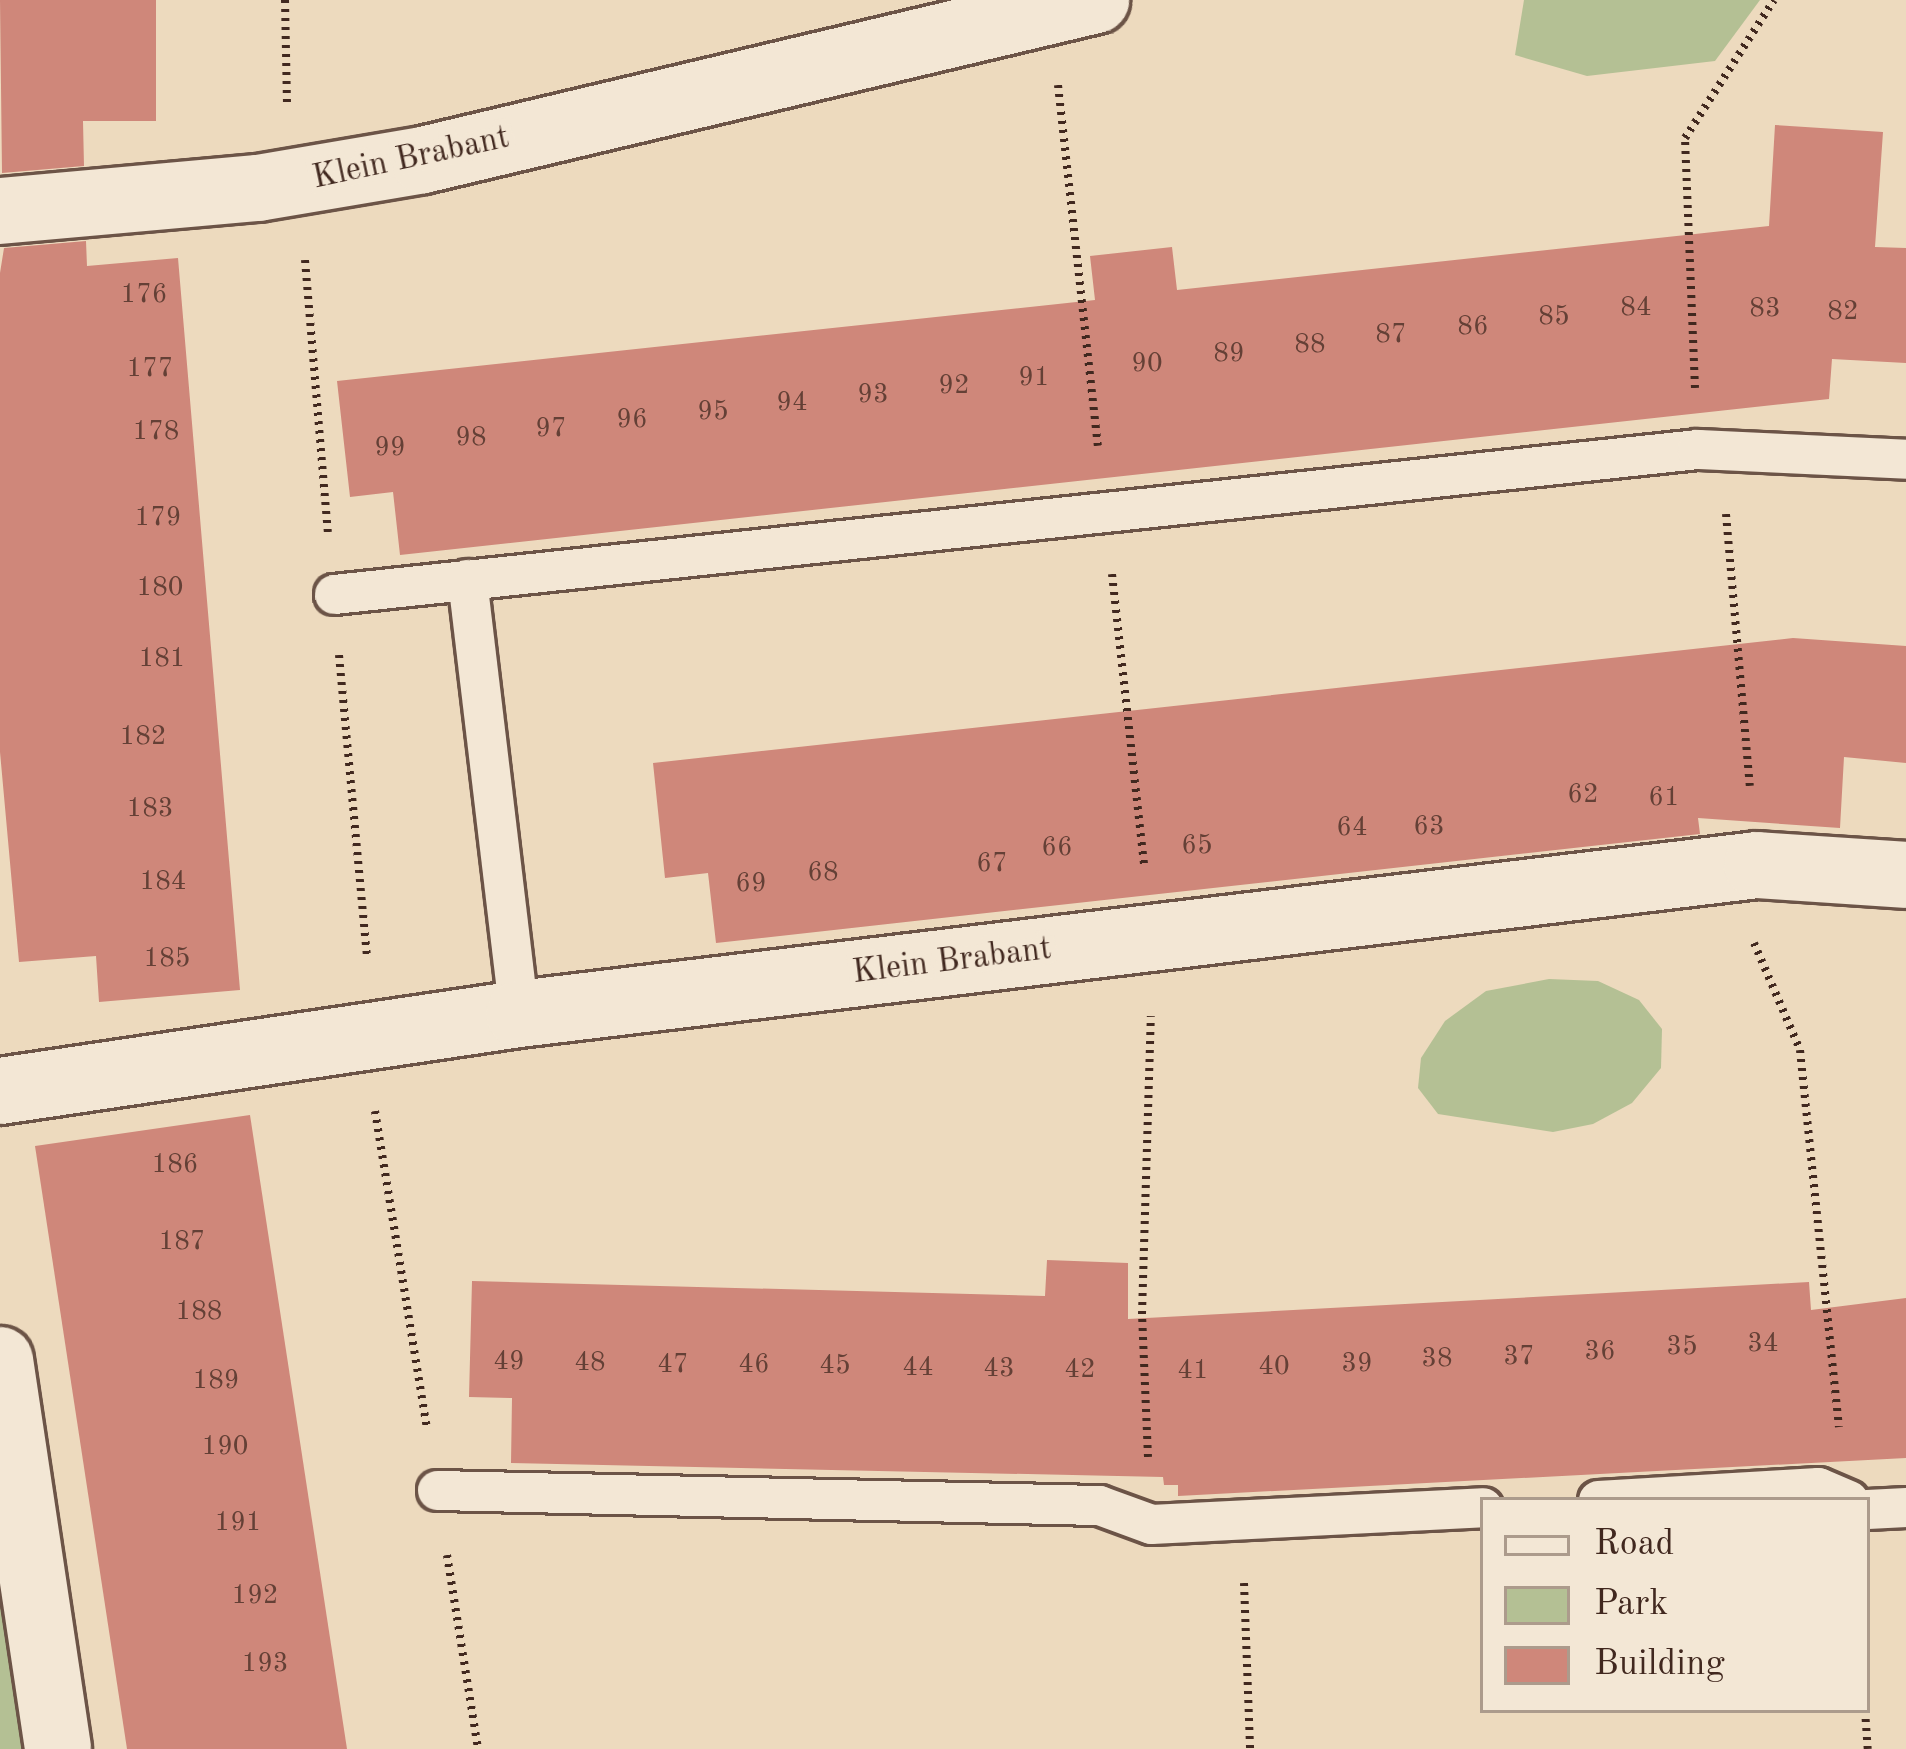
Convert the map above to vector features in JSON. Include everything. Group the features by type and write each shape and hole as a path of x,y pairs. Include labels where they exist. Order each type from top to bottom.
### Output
{"street":[{"name":"Klein Brabant","path":"0,211 288,183 423,160 1073,6"},
{"name":"Klein Brabant","path":"0,1091 519,1014 1742,868 1906,874"},
{"path":"0,1360 58,1749"}],"lane":[{"path":"334,594 1708,448 1906,459"},
{"path":"467,579 519,1014"},
{"path":"1649,1497 1818,1487 1840,1497"},
{"path":"437,1490 1100,1505 1150,1524 1480,1507"},
{"path":"1870,1509 1906,1507"}],"path":[{"path":"285,0 288,183"},
{"path":"1774,0 1684,138 1742,868 1800,1050 1847,1497"},
{"path":"1073,6 1105,510 1153,938 1142,1314 1150,1524"},
{"path":"363,1037 478,1749"},
{"path":"1242,1520 1250,1749"},
{"path":"1865,1713 1868,1749"}],"green space":[{"path":"1524,0 1760,0 1715,61 1587,76 1515,55"},
{"path":"1549,979 1598,981 1639,1000 1662,1029 1661,1068 1632,1103 1593,1124 1553,1132 1438,1114 1418,1088 1421,1058 1445,1021 1486,991"},
{"path":"0,1596 23,1749 0,1749"}],"building":[{"path":"0,0 156,0 156,121 83,121 84,166 2,173"},
{"path":"1775,125 1883,132 1875,247 1906,248 1906,363 1832,359 1829,399 400,555 393,492 350,497 337,381 1095,300 1090,256 1172,247 1177,290 1769,226"},
{"path":"86,241 87,266 178,258 240,990 99,1002 96,956 19,962 0,752 0,273 4,248"},
{"path":"1793,638 1906,646 1906,763 1844,757 1840,828 1698,818 1700,834 716,943 708,873 665,878 653,763"},
{"path":"250,1115 347,1749 127,1749 35,1146"},
{"path":"1047,1260 1128,1263 1128,1319 1809,1282 1811,1310 1906,1298 1906,1458 1178,1496 1178,1485 1164,1485 1163,1477 511,1463 512,1398 469,1397 472,1281 1045,1296"}]}
